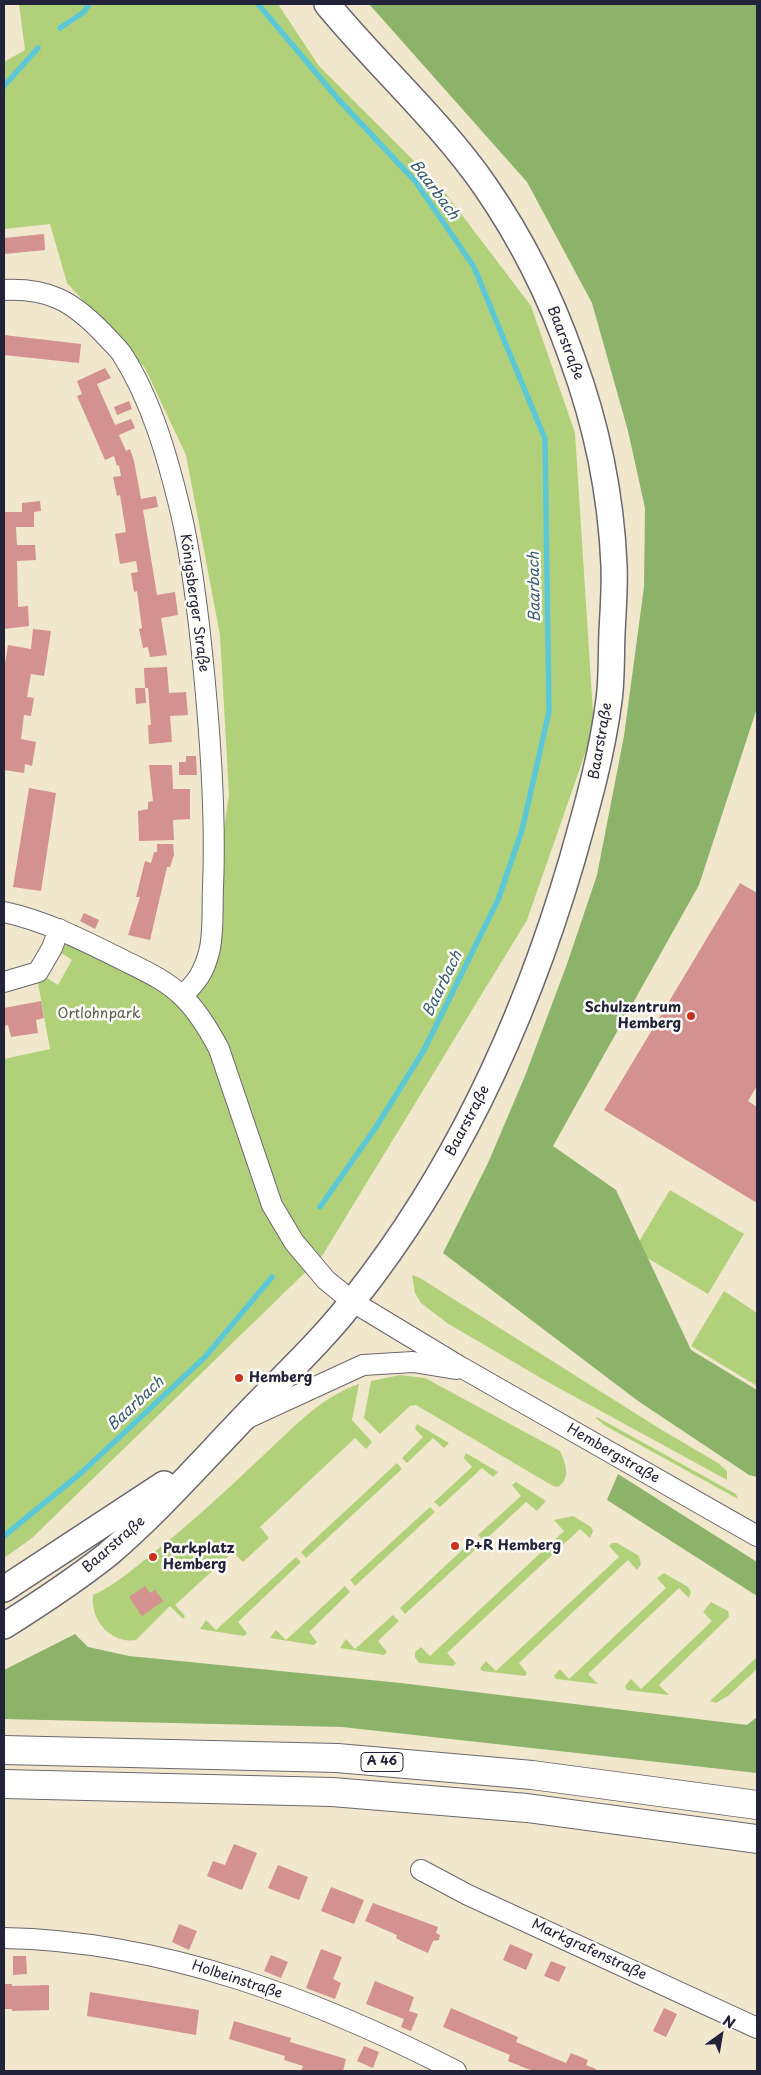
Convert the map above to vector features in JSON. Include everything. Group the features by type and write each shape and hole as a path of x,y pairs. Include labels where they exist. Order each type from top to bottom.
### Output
{"highway":[{"name":"A 46","path":"4,1750 337,1758 532,1775 757,1805"},
{"path":"4,1784 332,1792 528,1808 757,1839"}],"main road":[{"name":"Baarstraße","path":"4,1626 51,1596 108,1554 214,1450 353,1302 422,1200 476,1108 502,1053 552,928 593,787 604,736 610,693 614,566 602,468 589,410 572,358 552,309 513,230 483,184 435,124 327,4"},
{"name":"Baarstraße","path":"4,1588 82,1539 214,1450"}],"street":[{"name":"Königsberger Straße","path":"4,290 35,291 50,294 72,305 88,318 121,353 140,388 159,435 181,514 199,619 213,758 214,860 210,950 198,982 182,996"},
{"name":"Hembergstraße","path":"4,912 29,918 59,929 143,970 165,982 182,996 208,1029 222,1056 272,1205 294,1242 315,1268 353,1302 468,1371 757,1536"},
{"path":"4,982 38,972 52,948 59,929"},
{"name":"Hembergstraße","path":"240,1421 363,1365 413,1362 468,1371"},
{"name":"Markgrafenstraße","path":"421,1870 468,1895 757,2028"},
{"name":"Holbeinstraße","path":"4,1938 94,1944 160,1956 342,2016 456,2071"}],"green space":[{"name":"Ortlohnpark","path":"19,4 278,4 319,66 443,190 531,306 575,433 594,728 527,920 322,1256 32,1538 4,1558 4,1059 50,1049 38,983 47,978 58,985 72,960 60,952 69,940 179,995 206,949 229,795 220,635 186,455 145,368 67,283 50,224 4,229 4,62 25,50"},
{"path":"369,4 757,4 757,708 699,885 553,1146 616,1190 691,1350 757,1390 757,1477 749,1475 638,1401 443,1253 488,1163 525,1076 567,964 597,875 624,736 644,587 645,508 628,431 592,303 527,182"},
{"path":"670,1190 744,1234 708,1294 634,1250"},
{"path":"412,1275 420,1278 718,1463 727,1471 727,1480 546,1381 447,1323 421,1303 415,1293"},
{"path":"724,1291 757,1313 757,1386 691,1346"},
{"path":"400,1375 425,1378 560,1451 566,1470 565,1479 558,1487 553,1486 416,1405 410,1406 380,1434 364,1418 371,1381"},
{"path":"359,1384 352,1420 372,1442 366,1449 355,1438 260,1527 269,1538 243,1562 233,1552 175,1605 185,1616 183,1619 170,1606 136,1640 118,1638 104,1628 98,1621 95,1613 93,1595 120,1579 178,1533 310,1412 346,1389"},
{"path":"597,1417 736,1494 738,1499 604,1425"},
{"path":"417,1424 449,1443 444,1448 433,1438 407,1463 402,1458 423,1437 415,1429"},
{"path":"466,1453 498,1472 493,1477 482,1468 440,1507 434,1502 472,1467 464,1458"},
{"path":"397,1463 402,1469 306,1558 301,1552"},
{"path":"618,1474 757,1562 757,1596 607,1500"},
{"path":"516,1482 546,1501 537,1511 526,1502 484,1541 478,1535 521,1496 512,1485"},
{"path":"430,1507 435,1512 355,1586 350,1580"},
{"path":"573,1516 591,1527 593,1531 590,1538 580,1529 447,1653 456,1663 453,1666 419,1663 415,1657 415,1652 421,1647 430,1656 564,1531 554,1520"},
{"path":"473,1540 479,1546 405,1614 400,1608"},
{"path":"612,1543 617,1543 639,1556 641,1564 637,1570 628,1560 519,1663 527,1673 525,1676 482,1671 480,1668 486,1661 496,1671 619,1557 609,1546"},
{"path":"296,1557 301,1562 238,1622 247,1633 244,1636 200,1629 206,1620 216,1630"},
{"path":"664,1573 688,1587 691,1592 689,1598 679,1588 588,1674 598,1684 556,1679 554,1676 560,1669 569,1679 666,1588 657,1578"},
{"path":"345,1586 350,1592 309,1632 317,1642 314,1645 270,1638 276,1630 286,1640"},
{"path":"711,1602 728,1611 729,1617 659,1685 669,1695 627,1690 625,1686 631,1679 641,1689 712,1621 703,1612"},
{"path":"393,1615 399,1621 378,1641 387,1652 384,1655 340,1648 346,1639 355,1649"},
{"path":"75,1634 88,1647 129,1656 401,1683 747,1725 757,1717 757,1773 342,1727 4,1719 4,1670"},
{"path":"757,1657 757,1669 728,1696 716,1703 710,1701"}],"building":[{"path":"44,234 45,250 4,254 4,238"},
{"path":"4,335 81,344 79,363 4,355"},
{"path":"105,368 111,378 97,384 115,425 131,419 135,428 119,435 126,451 130,449 141,499 156,496 158,507 143,510 157,595 175,592 178,615 161,618 167,655 150,657 148,647 143,648 139,629 142,628 137,591 134,592 131,573 138,572 136,561 120,564 115,534 126,532 120,495 117,496 113,477 121,476 119,465 117,466 114,456 105,460 77,396 82,394 77,381"},
{"path":"129,401 132,409 117,415 114,407"},
{"path":"40,501 41,511 34,512 34,527 16,527 17,545 35,545 36,560 17,561 18,607 28,606 29,626 4,629 4,512 22,512 22,503"},
{"path":"33,629 51,631 44,676 31,674 27,697 34,698 31,716 24,715 21,739 36,742 32,766 25,764 24,773 4,770 4,670 8,645 31,649"},
{"path":"167,667 169,693 186,692 188,715 170,716 172,742 149,744 148,725 151,725 148,688 145,688 144,668"},
{"path":"135,688 145,688 146,703 136,704"},
{"path":"186,756 196,756 197,775 179,775 179,762 186,762"},
{"path":"149,765 172,765 173,789 190,789 190,819 173,820 174,840 139,841 138,811 148,809 148,802 153,801"},
{"path":"29,788 56,793 41,891 13,887"},
{"path":"157,844 173,844 174,855 170,867 167,867 150,940 128,935 140,897 136,897 145,861 151,863 154,852 157,852"},
{"path":"740,883 757,893 757,1086 748,1101 757,1107 757,1203 604,1110"},
{"path":"84,913 99,920 95,929 80,921"},
{"path":"41,1001 44,1018 36,1020 38,1033 11,1037 8,1025 4,1026 4,1008"},
{"path":"145,1586 150,1593 155,1590 163,1601 142,1616 129,1597"},
{"path":"234,1844 257,1853 242,1890 207,1876 213,1861 225,1865"},
{"path":"278,1865 308,1877 299,1900 268,1888"},
{"path":"331,1887 364,1900 354,1924 321,1911"},
{"path":"373,1903 438,1927 436,1933 440,1935 439,1940 433,1941 428,1953 401,1941 396,1938 397,1935 365,1921"},
{"path":"179,1924 197,1931 189,1950 172,1942"},
{"path":"510,1944 533,1954 526,1970 503,1960"},
{"path":"321,1949 342,1957 333,1979 341,1983 335,1999 306,1988"},
{"path":"271,1955 288,1962 281,1978 264,1971"},
{"path":"13,1956 26,1956 27,1974 13,1975"},
{"path":"551,1961 566,1967 559,1982 544,1976"},
{"path":"375,1981 414,1997 409,2011 418,2014 411,2031 401,2027 404,2019 366,2004"},
{"path":"4,1984 12,1984 12,1986 49,1985 49,2010 12,2011 12,2009 4,2009"},
{"path":"90,1992 199,2010 196,2035 87,2016"},
{"path":"451,2008 518,2037 516,2042 566,2063 571,2053 588,2060 586,2065 596,2069 595,2071 534,2071 508,2061 510,2055 443,2027"},
{"path":"664,2008 677,2014 666,2037 653,2031"},
{"path":"234,2021 291,2038 290,2042 346,2059 343,2071 301,2071 303,2066 284,2060 285,2056 229,2039"},
{"path":"364,2046 379,2052 373,2068 357,2061"}],"waterway":[{"path":"60,28 84,12 89,4"},
{"name":"Baarbach","path":"258,4 338,99 415,181 474,267 545,439 549,712 522,830 498,900 424,1050 376,1127 320,1207"},
{"path":"4,86 38,48"},
{"name":"Baarbach","path":"4,1536 81,1473 205,1357 272,1277"}],"place":[{"name":"Schulzentrum Hemberg","path":"691,1016"},
{"name":"Hemberg","path":"239,1378"},
{"name":"P+R Hemberg","path":"455,1546"},
{"name":"Parkplatz Hemberg","path":"153,1557"}]}
